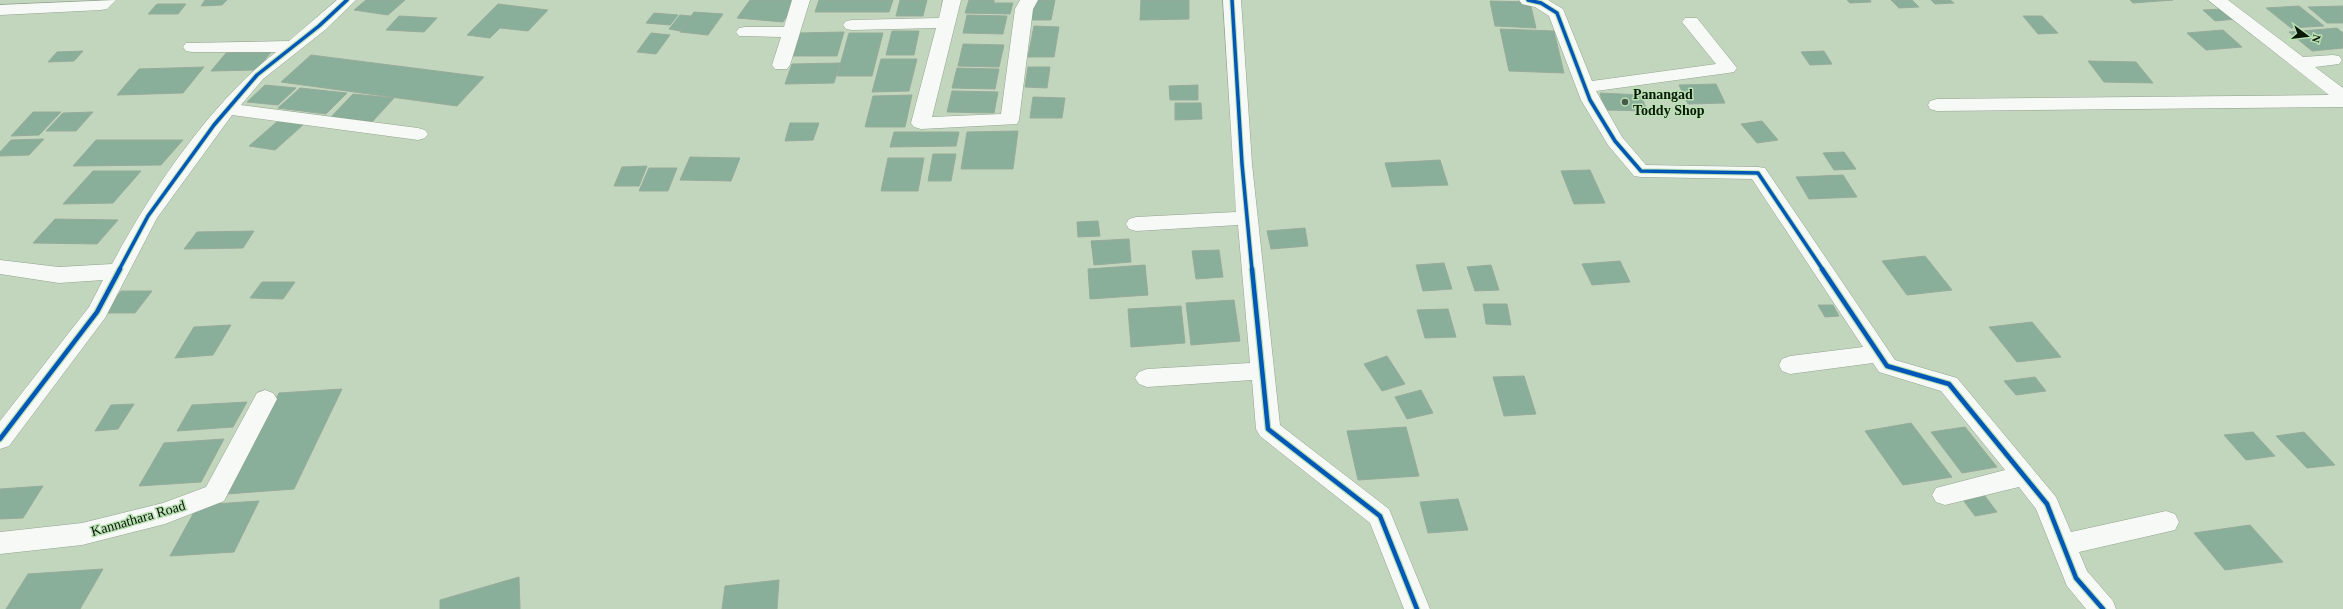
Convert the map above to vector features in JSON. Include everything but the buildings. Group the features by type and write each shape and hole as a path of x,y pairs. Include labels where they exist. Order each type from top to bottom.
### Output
{"street":[{"path":"0,10 101,5 107,0"},
{"path":"0,439 97,312 148,216 214,125 257,75 295,46 347,0"},
{"path":"781,66 790,32 801,0"},
{"path":"952,0 921,123 1010,120 1024,9 1029,0"},
{"path":"1232,0 1242,164 1268,429 1380,516 1417,609"},
{"path":"1528,0 1541,3 1557,13 1590,100 1615,141 1641,171 1758,173 1887,366 1948,384 2047,504 2076,578 2104,609"},
{"path":"2217,0 2343,97"},
{"path":"1584,87 1728,68 1691,22"},
{"path":"852,25 946,23"},
{"path":"745,32 790,32"},
{"path":"192,47 295,46"},
{"path":"2299,63 2334,60"},
{"path":"1937,105 2343,101"},
{"path":"228,109 418,134"},
{"path":"1136,224 1247,218"},
{"path":"0,267 59,275 118,271"},
{"path":"1790,365 1879,354"},
{"path":"1147,378 1262,371"},
{"name":"Kannathara Road","path":"0,543 82,534 165,513 215,494 266,399"},
{"path":"1945,495 2024,476"},
{"path":"2063,545 2166,522"}],"cycle path":[{"path":"0,439 97,312 148,216 214,125 257,75 319,26 347,0"},
{"path":"1232,0 1242,164 1268,429 1380,516 1417,609"},
{"path":"1528,0 1541,3 1557,13 1590,100 1615,141 1641,171 1758,173 1887,366 1949,384 2047,504 2076,578 2103,609"}],"place":[{"name":"Panangad Toddy Shop","path":"1625,102"}]}
